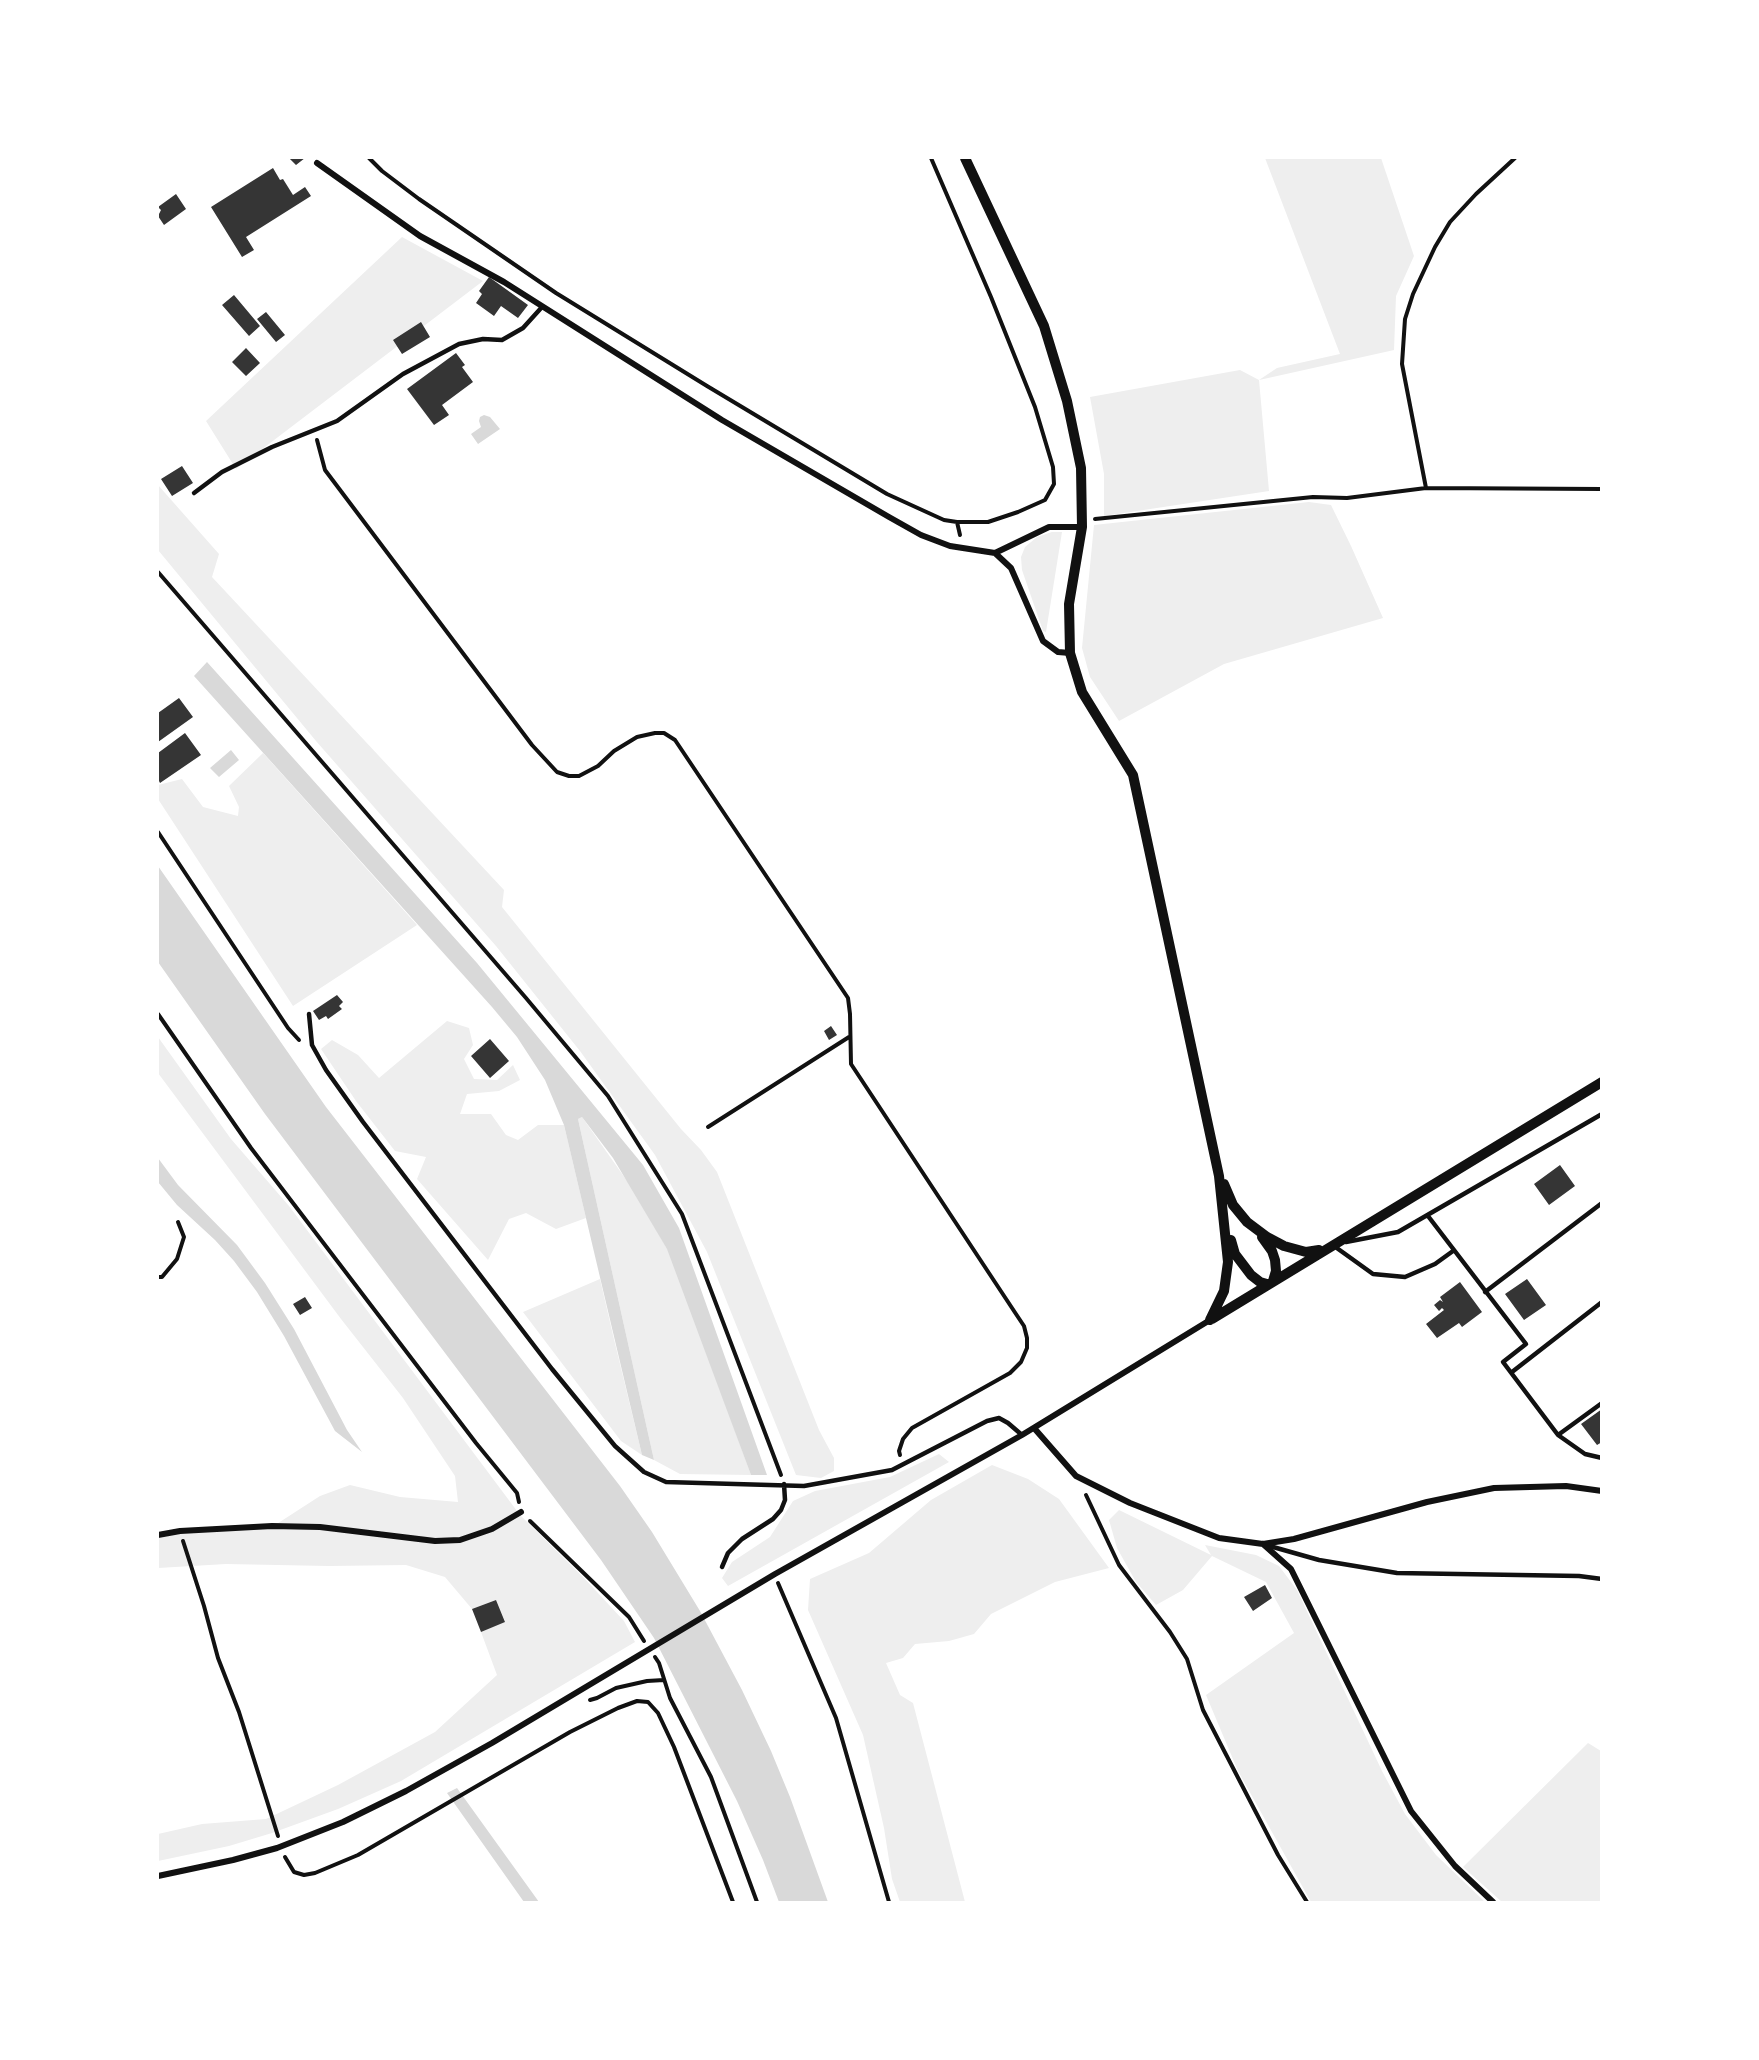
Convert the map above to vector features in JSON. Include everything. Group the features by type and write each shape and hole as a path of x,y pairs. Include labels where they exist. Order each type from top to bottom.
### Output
{"street":[{"path":"965,158 1044,326 1067,401 1081,468 1082,524 1069,604 1070,653 1082,692 1132,776 1219,1176 1226,1225 1228,1262 1224,1292 1209,1320"},
{"path":"317,163 420,236 504,282 722,420 889,517 921,535 962,548 994,553 1011,568 1042,642 1058,652 1070,653"},
{"path":"994,553 1049,527 1082,524"},
{"path":"158,1876 277,1848 343,1822 406,1791 775,1574 1034,1428 1270,1282 1602,1082"},
{"path":"1219,1176 1233,1205 1257,1230 1284,1246 1306,1252 1328,1247"},
{"path":"1226,1225 1235,1254 1251,1275 1260,1282 1270,1282"},
{"path":"1257,1230 1272,1251 1276,1271 1270,1282"},
{"path":"1034,1428 1076,1476 1130,1503 1219,1538 1263,1544 1294,1539 1427,1503 1494,1488 1566,1486 1602,1491"},
{"path":"158,1535 180,1531 272,1526 320,1527 435,1541 460,1540 492,1528 521,1512"},
{"path":"1263,1544 1291,1569 1411,1811 1455,1866 1493,1902"}],"lane":[{"path":"194,493 222,472 319,426 337,421 402,375 459,344 483,339 502,340 523,328 542,307"},
{"path":"309,1014 312,1045 326,1070 363,1122 552,1369 615,1446 644,1472 666,1482 804,1486 892,1470 987,1421 999,1418 1022,1435"},
{"path":"1328,1247 1398,1232 1602,1114"},
{"path":"1485,1292 1602,1203"},
{"path":"1428,1216 1526,1344 1503,1362 1558,1435 1585,1454 1602,1458"},
{"path":"1328,1247 1373,1274 1405,1277 1435,1264 1453,1251"},
{"path":"1512,1372 1602,1302"},
{"path":"1558,1435 1602,1403"},
{"path":"722,1567 728,1552 742,1539 773,1519 781,1510 785,1500 784,1484"},
{"path":"1263,1544 1319,1560 1397,1573 1579,1576 1602,1579"}],"path":[{"path":"369,158 382,171 419,199 546,286 887,494 944,520 988,522 1046,500 1053,483 1053,466 1035,408 1009,341 931,158"},
{"path":"1426,488 1402,364 1405,319 1413,294 1450,222 1515,158"},
{"path":"319,426 316,442 325,470 531,745 557,772 579,776 598,766 614,751 638,737 664,733 675,740 848,998 852,1064 1024,1326 1027,1338 1021,1362 1010,1373 912,1428 903,1439 899,1451 903,1464"},
{"path":"1082,524 1313,498 1347,498 1426,488 1602,489"},
{"path":"957,522 962,548"},
{"path":"158,572 608,1096 682,1214 784,1484"},
{"path":"158,832 288,1028 303,1044"},
{"path":"158,1014 258,1157 476,1443 517,1492 521,1512 628,1617 646,1649"},
{"path":"708,1127 850,1037"},
{"path":"158,1277 162,1277 177,1259 184,1238 178,1222"},
{"path":"1076,1476 1119,1565 1170,1632 1186,1659 1203,1710 1278,1855 1307,1902"},
{"path":"180,1531 218,1659 239,1712 278,1837"},
{"path":"775,1574 836,1718 889,1902"},
{"path":"653,1655 659,1663 670,1698 711,1777 757,1902"},
{"path":"576,1693 581,1701 597,1698 616,1688 647,1681 664,1680"},
{"path":"285,1856 294,1872 304,1875 315,1873 357,1855 570,1732 618,1708 637,1701 648,1702 658,1713 674,1747 733,1902"}],"shaded area":[{"path":"1265,158 1381,158 1414,256 1396,296 1394,350 1259,380 1277,368 1340,354"},
{"path":"402,237 483,281 236,469 206,421"},
{"path":"1240,370 1259,380 1269,491 1104,516 1104,474 1090,397"},
{"path":"484,415 490,417 500,429 478,444 471,434 481,427 480,417"},
{"path":"158,485 219,554 212,577 504,890 502,907 717,1172 819,1430 834,1458 834,1471 821,1478 796,1475 707,1252 655,1155 580,1051 496,946 316,741 158,550"},
{"path":"1309,502 1331,505 1383,618 1224,664 1119,721 1090,677 1082,648 1094,525"},
{"path":"1052,532 1062,532 1046,632 1043,631 1022,570 1021,557 1025,547 1037,537"},
{"path":"207,662 477,963 643,1165 679,1228 767,1475 751,1475 667,1249 613,1158 582,1117 578,1119 654,1460 642,1455 564,1125 545,1080 517,1037 492,1007 194,676"},
{"path":"231,750 239,760 219,777 210,768"},
{"path":"263,753 417,925 293,1006 158,799 158,785 182,779 203,807 238,816 239,807 229,786"},
{"path":"158,866 326,1107 620,1486 652,1532 700,1611 742,1690 790,1797 828,1902 779,1902 737,1801 654,1638 601,1560 265,1114 158,962"},
{"path":"447,1021 469,1028 473,1045 464,1059 474,1079 497,1080 513,1065 520,1080 499,1091 467,1094 460,1114 491,1114 506,1135 518,1140 538,1125 564,1125 586,1218 556,1229 526,1213 509,1219 488,1260 417,1179 426,1157 395,1151 356,1101 321,1049 332,1040 358,1055 379,1078"},
{"path":"158,1037 231,1139 289,1206 520,1515 624,1621 635,1642 401,1781 338,1809 272,1833 229,1846 158,1861 158,1834 202,1824 266,1819 338,1785 435,1732 497,1675 481,1632 505,1621 496,1600 472,1609 445,1577 406,1565 226,1564 158,1568 158,1538 182,1533 272,1527 320,1496 350,1485 400,1497 458,1502 455,1476 403,1398 341,1319 158,1073"},
{"path":"582,1117 632,1188 672,1257 751,1475 680,1474 654,1460 578,1119"},
{"path":"158,1158 178,1185 237,1245 265,1283 294,1329 347,1430 362,1452 335,1431 284,1336 257,1292 234,1261 177,1205 158,1182"},
{"path":"600,1279 642,1455 621,1441 523,1312"},
{"path":"939,1454 949,1462 728,1586 722,1578 732,1562 770,1537 793,1501 815,1491 890,1477"},
{"path":"992,1465 1028,1479 1059,1499 1109,1568 1055,1582 991,1614 974,1634 949,1641 915,1644 903,1658 886,1663 900,1695 913,1703 965,1902 900,1902 892,1879 884,1828 863,1735 808,1610 810,1579 869,1553 931,1500"},
{"path":"1119,1510 1211,1555 1205,1545 1256,1555 1279,1566 1297,1590 1382,1771 1405,1814 1436,1855 1485,1902 1311,1902 1238,1771 1206,1695 1294,1633 1266,1582 1212,1556 1183,1590 1156,1605 1136,1582 1117,1548 1109,1520"},
{"path":"1588,1743 1601,1751 1601,1902 1502,1902 1463,1867"},
{"path":"457,1788 539,1902 524,1902 447,1793"}],"building":[{"path":"289,158 305,158 296,165"},
{"path":"273,168 293,195 305,187 311,196 246,237 254,250 242,257 211,207"},
{"path":"176,194 186,209 164,225 158,216 161,210 158,207"},
{"path":"489,277 528,305 518,318 501,306 494,316 476,303 482,294 479,291"},
{"path":"234,295 260,326 249,336 222,305"},
{"path":"266,312 285,335 276,342 257,319"},
{"path":"421,322 430,337 402,354 393,340"},
{"path":"246,348 260,363 246,376 232,362"},
{"path":"456,353 465,365 462,367 473,382 442,405 449,415 434,425 407,389"},
{"path":"182,466 193,483 172,496 161,479"},
{"path":"179,698 193,717 158,742 158,713"},
{"path":"185,733 201,755 160,783 158,753"},
{"path":"337,995 343,1002 339,1006 342,1009 328,1019 326,1016 319,1020 313,1011"},
{"path":"831,1026 837,1035 829,1040 824,1031"},
{"path":"490,1039 509,1061 490,1078 471,1056"},
{"path":"1560,1165 1575,1186 1549,1205 1534,1184"},
{"path":"1527,1279 1546,1305 1524,1320 1505,1294"},
{"path":"1460,1282 1482,1312 1462,1327 1459,1323 1437,1338 1426,1324 1444,1310 1442,1308 1439,1311 1434,1305 1440,1300 1443,1302 1440,1297"},
{"path":"305,1297 312,1308 300,1315 293,1304"},
{"path":"1602,1409 1602,1442 1597,1445 1581,1424"},
{"path":"1265,1585 1272,1598 1253,1611 1244,1597"},
{"path":"496,1600 505,1622 481,1632 472,1609"}]}
